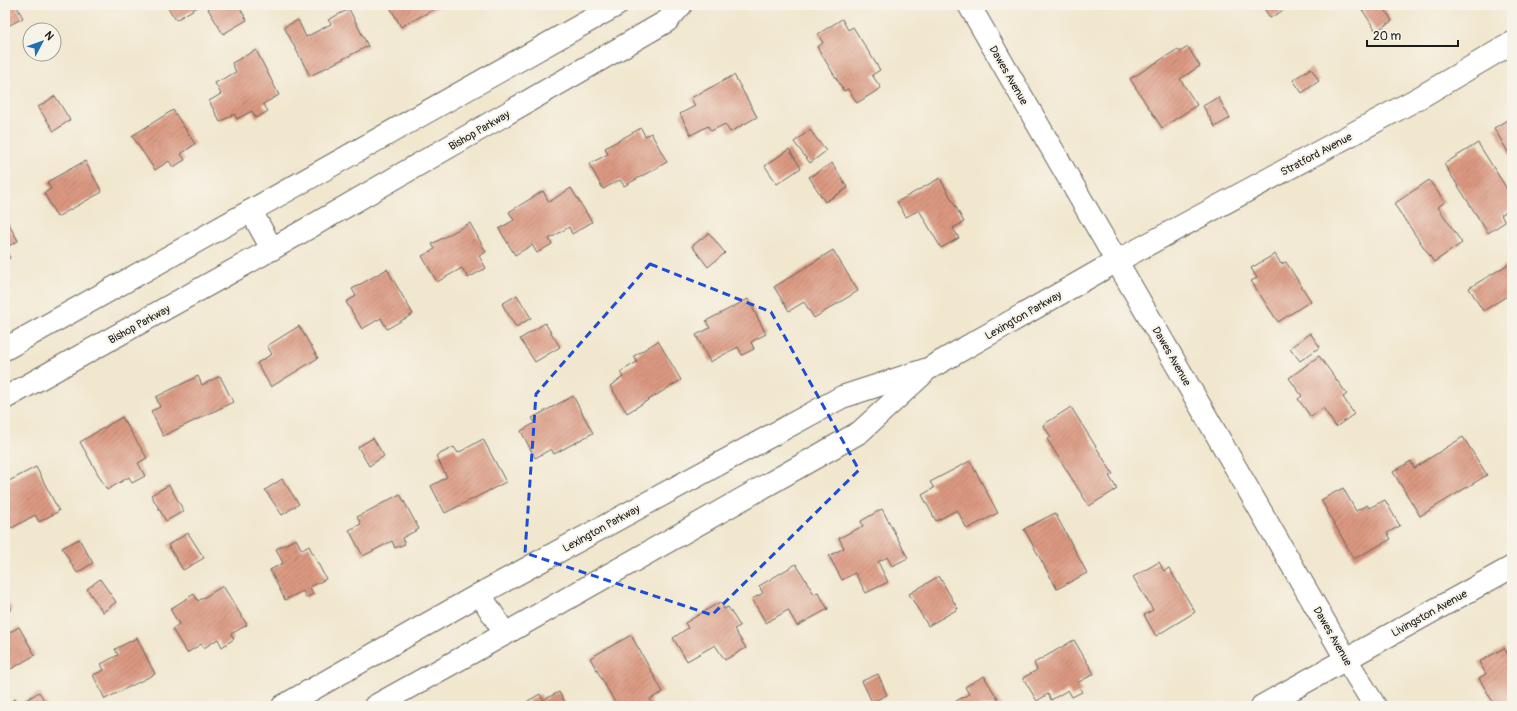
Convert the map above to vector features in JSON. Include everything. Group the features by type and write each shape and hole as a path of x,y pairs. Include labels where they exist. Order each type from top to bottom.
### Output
{"street":[{"path":"5,349 617,5"},
{"name":"Bishop Parkway","path":"5,398 272,249 667,21 681,5"},
{"name":"Dawes Avenue","path":"969,5 1346,659 1375,706"},
{"name":"Stratford Avenue","path":"1117,261 1417,99 1512,43"},
{"path":"251,211 272,249"},
{"name":"Lexington Parkway","path":"283,706 480,594 842,397 928,369 1117,261"},
{"name":"Lexington Parkway","path":"375,706 505,634 860,432 928,369"},
{"name":"Livingston Avenue","path":"1262,706 1512,567"},
{"path":"480,594 505,634"}],"highlighted area":[{"path":"650,264 771,312 859,470 712,615 525,553 536,394"}],"building":[{"path":"5,5 16,5 23,18 8,26 5,20"},
{"path":"166,5 201,5 176,20"},
{"path":"214,5 238,5 247,20 223,34 208,9"},
{"path":"389,5 442,5 401,27"},
{"path":"1262,5 1292,5 1270,18"},
{"path":"1359,5 1387,5 1384,7 1392,21 1376,31"},
{"path":"349,9 368,46 310,76 284,27 298,20 306,37 331,24 328,20"},
{"path":"842,19 848,30 853,27 880,70 872,75 881,88 857,103 848,89 844,91 817,47 823,43 818,34"},
{"path":"1188,47 1200,66 1180,79 1197,105 1162,128 1130,79 1178,49 1180,52"},
{"path":"256,50 279,95 263,104 268,111 256,118 252,111 237,119 234,114 220,122 209,101 221,94 215,83 236,72 232,63"},
{"path":"1311,68 1319,81 1302,93 1293,80"},
{"path":"734,75 757,117 730,132 725,124 711,131 708,126 691,135 680,114 695,106 691,98"},
{"path":"55,96 70,120 54,131 38,107"},
{"path":"1218,97 1230,118 1215,127 1203,106"},
{"path":"173,110 195,144 181,154 185,160 173,167 169,161 155,170 132,136"},
{"path":"1512,117 1512,159 1494,128"},
{"path":"641,128 645,136 651,133 667,162 624,186 620,180 603,189 589,164 608,154 605,148"},
{"path":"810,130 826,151 810,163 794,142"},
{"path":"1478,143 1512,197 1512,208 1501,215 1505,222 1488,233 1444,164"},
{"path":"789,149 801,168 777,184 765,166"},
{"path":"85,161 102,192 57,217 44,193 51,189 47,182"},
{"path":"832,163 848,188 825,202 809,177"},
{"path":"940,178 964,222 953,228 959,238 941,248 919,210 906,217 897,202"},
{"path":"1429,180 1445,202 1438,207 1462,243 1434,262 1394,204"},
{"path":"571,188 592,222 572,234 569,227 549,239 552,244 537,253 532,245 515,255 499,229 514,220 509,212 543,191 549,202"},
{"path":"5,217 18,241 5,248"},
{"path":"470,223 486,252 479,256 486,268 468,278 462,268 437,282 422,256 435,249 432,244"},
{"path":"709,233 725,253 708,267 692,246"},
{"path":"5,248 10,258 5,261"},
{"path":"833,250 858,291 814,318 804,302 789,311 774,287"},
{"path":"1275,254 1281,264 1286,262 1311,301 1278,322 1251,281 1257,278 1251,268"},
{"path":"1512,262 1512,293 1483,311 1469,288"},
{"path":"387,269 413,314 387,329 381,318 362,329 346,302 356,296 352,289"},
{"path":"517,295 531,318 516,327 502,304"},
{"path":"748,299 766,334 751,342 754,349 742,355 738,347 710,362 696,335 710,328 706,321"},
{"path":"545,323 560,347 535,362 520,339"},
{"path":"299,326 318,358 271,387 257,363 272,354 267,346"},
{"path":"1310,333 1320,347 1300,361 1290,348"},
{"path":"658,341 681,380 627,413 610,386 623,377 620,372 637,362 634,356"},
{"path":"1319,356 1347,394 1343,397 1354,414 1336,427 1323,408 1311,417 1298,399 1302,396 1289,378"},
{"path":"198,376 202,385 220,376 233,402 163,436 151,411 160,407 156,397"},
{"path":"573,396 593,433 554,454 551,449 535,458 521,431 535,423 532,418"},
{"path":"1071,407 1113,474 1109,476 1117,489 1089,506 1047,439 1051,437 1043,425"},
{"path":"122,417 147,458 138,463 145,476 132,483 129,477 107,490 80,442"},
{"path":"1463,437 1487,475 1420,516 1393,472 1411,461 1414,468"},
{"path":"373,438 384,456 369,466 358,447"},
{"path":"483,439 506,482 445,513 431,486 447,477 436,456 454,447 458,453"},
{"path":"970,461 998,513 967,529 957,510 936,521 922,495 934,488 930,482"},
{"path":"36,467 59,511 39,522 35,515 12,528 9,523 5,525 5,483"},
{"path":"282,479 299,504 282,515 265,490"},
{"path":"169,485 184,511 166,521 151,495"},
{"path":"1343,488 1356,511 1367,505 1369,508 1385,500 1400,526 1387,533 1391,539 1354,559 1321,500"},
{"path":"400,494 419,529 402,538 405,544 395,548 392,541 363,556 349,530 361,524 357,517"},
{"path":"882,509 908,558 892,566 887,557 878,562 888,582 866,593 855,573 842,580 829,556 844,548 839,538 863,526 861,521"},
{"path":"1055,513 1087,573 1057,589 1024,529"},
{"path":"188,533 204,558 183,570 168,545"},
{"path":"79,539 93,563 77,573 62,548"},
{"path":"296,539 302,550 309,546 326,579 310,587 313,594 306,598 303,591 285,600 270,570 283,563 276,549"},
{"path":"1159,562 1164,571 1169,568 1195,612 1156,636 1144,615 1153,610 1133,577"},
{"path":"796,564 814,594 818,592 828,609 797,626 788,610 766,623 752,599 763,593 759,586"},
{"path":"939,576 958,609 928,626 909,594"},
{"path":"100,579 116,602 103,612 87,589"},
{"path":"223,586 247,625 231,634 234,639 222,647 218,639 204,648 201,644 187,653 172,629 179,624 170,609 194,594 198,601"},
{"path":"5,598 12,609 5,613"},
{"path":"720,602 724,609 728,607 740,626 734,629 746,648 725,660 715,645 687,661 673,638 688,628 685,623"},
{"path":"19,627 35,655 11,669 5,658 5,635"},
{"path":"631,635 663,692 650,699 653,706 617,706 590,658"},
{"path":"137,638 155,674 105,699 93,675 104,670 101,664 118,655 115,649"},
{"path":"1074,640 1094,674 1077,683 1082,692 1072,697 1068,690 1051,700 1048,694 1037,701 1023,678 1037,670 1034,663"},
{"path":"1504,648 1510,658 1512,657 1512,706 1495,706 1479,678 1486,674 1479,662"},
{"path":"878,674 887,695 872,702 862,681"},
{"path":"984,676 1002,706 959,706 956,701 969,694 965,687"},
{"path":"39,692 48,706 5,706 15,699 18,705"},
{"path":"559,692 567,706 531,706 528,701 540,694 543,700"}]}
